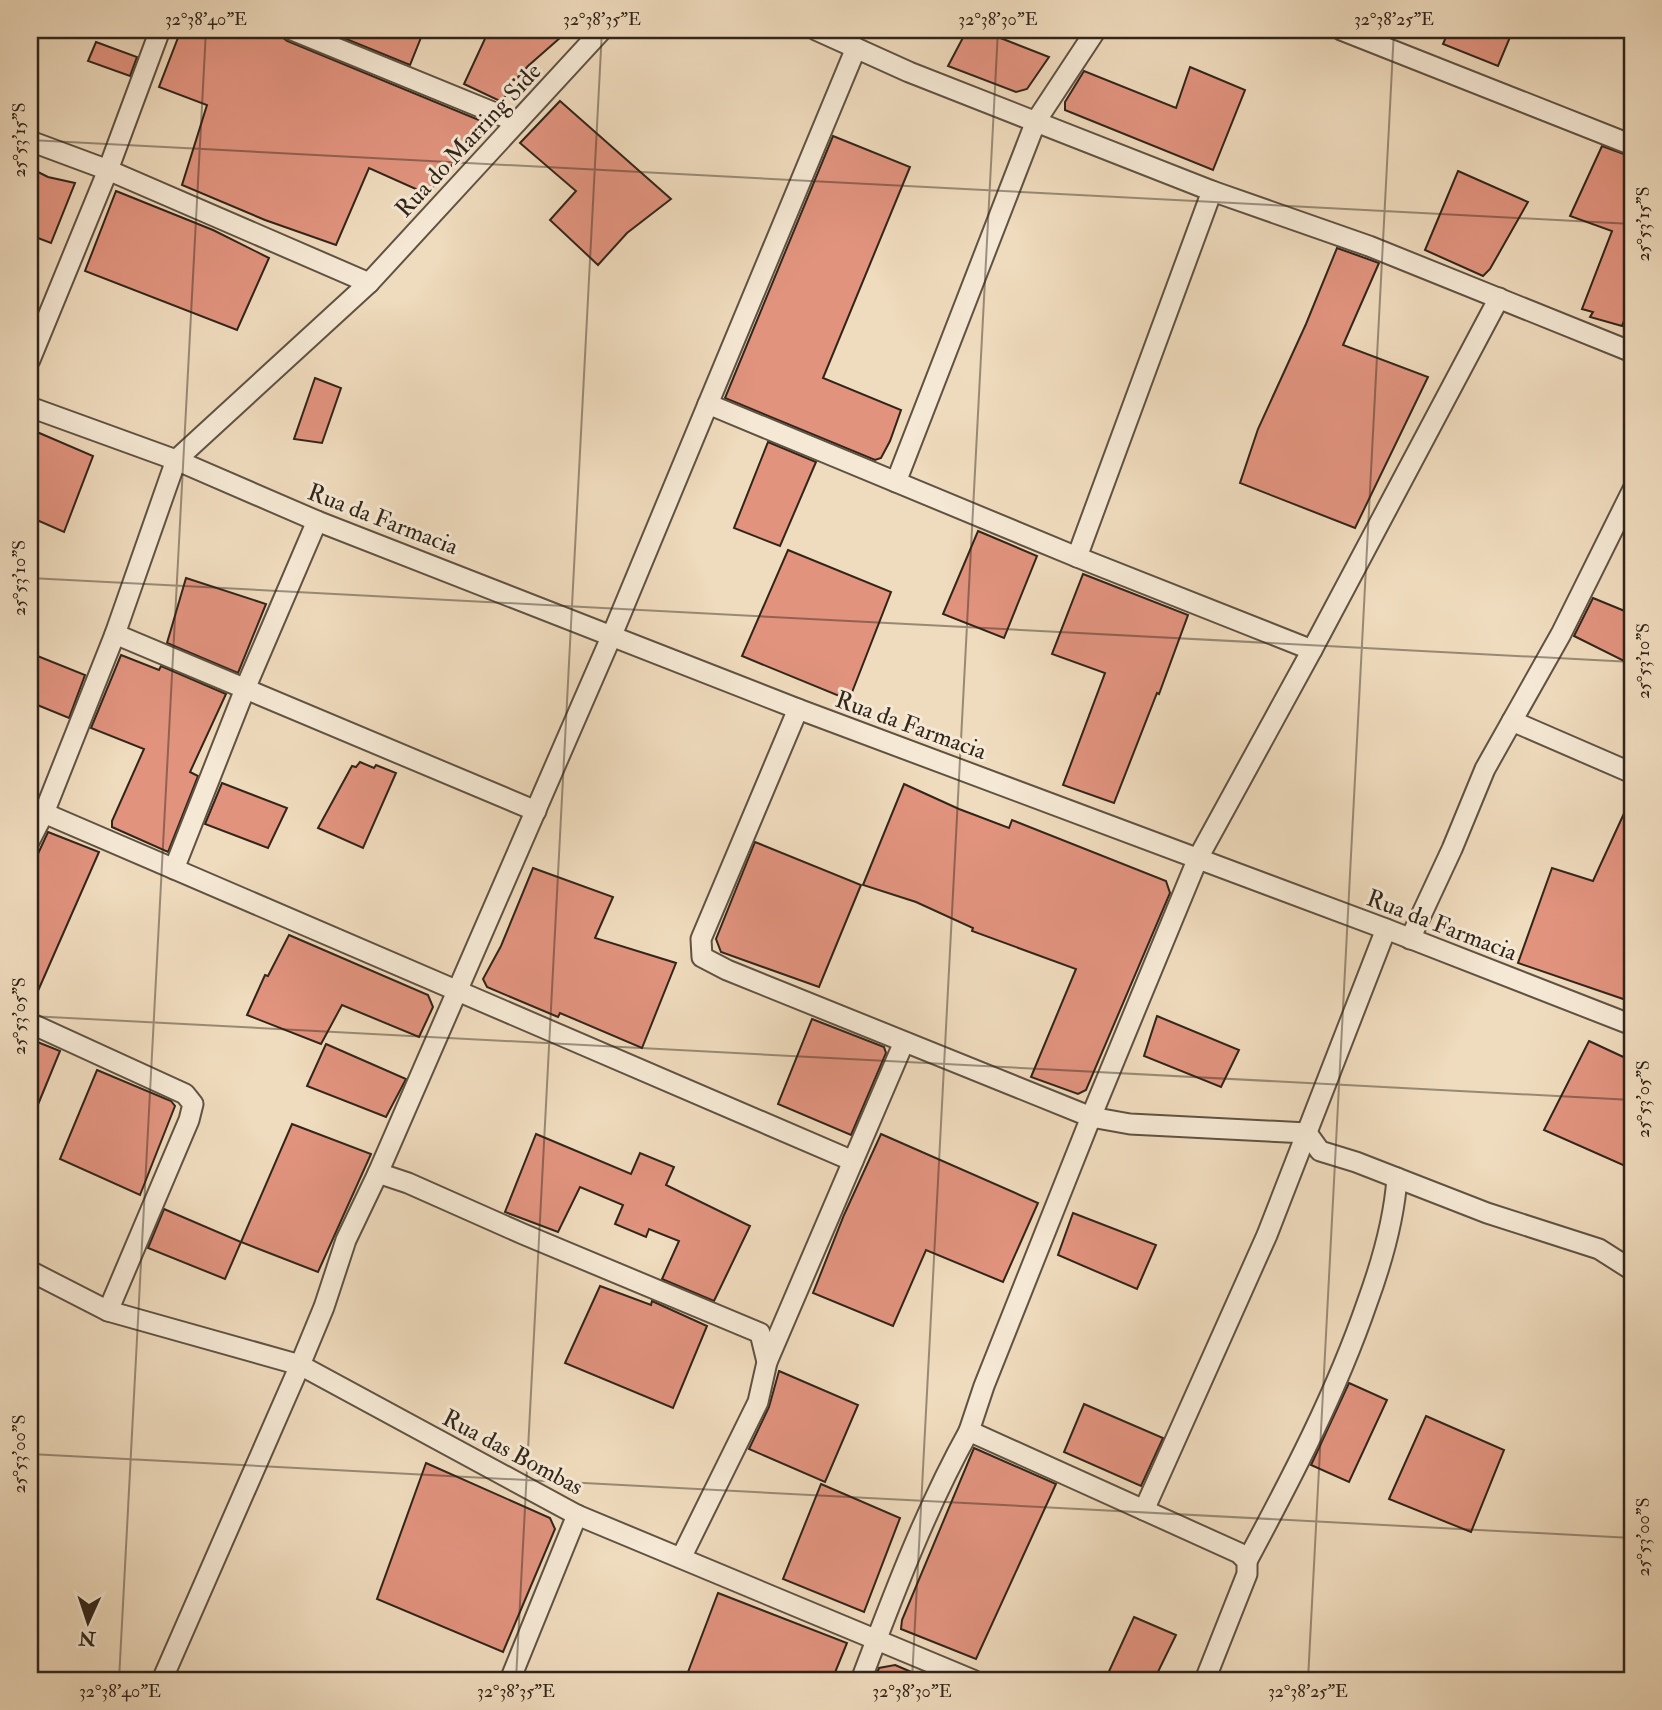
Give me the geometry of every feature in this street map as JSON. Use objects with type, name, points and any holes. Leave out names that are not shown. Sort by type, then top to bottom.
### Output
[{"type":"street","points":[[30,360],[108,170],[160,30]]},
{"type":"street","points":[[292,30],[517,122]]},
{"type":"street","name":"Rua do Marring Side","points":[[176,460],[369,283],[602,30]]},
{"type":"street","points":[[816,30],[909,72],[1212,191],[1369,246],[1632,352]]},
{"type":"street","points":[[896,482],[1036,121],[1096,30]]},
{"type":"street","points":[[1341,30],[1632,145]]},
{"type":"street","points":[[162,1680],[300,1365],[324,1307],[346,1240],[378,1173],[612,635],[856,48]]},
{"type":"street","points":[[30,141],[108,170],[369,283]]},
{"type":"street","points":[[1077,557],[1212,191]]},
{"type":"street","points":[[861,1680],[944,1478],[969,1431],[984,1386],[1090,1117],[1198,858],[1499,298]]},
{"type":"street","points":[[708,404],[1077,557],[1312,650]]},
{"type":"street","name":"Rua da Farmacia","points":[[30,407],[176,460],[317,521],[798,709],[1386,929],[1632,1025]]},
{"type":"street","points":[[30,840],[37,810],[114,634],[176,460]]},
{"type":"street","points":[[1410,939],[1485,769],[1561,634],[1632,491]]},
{"type":"street","points":[[173,869],[245,689],[317,521]]},
{"type":"street","points":[[114,634],[536,811]]},
{"type":"street","points":[[798,709],[701,939],[702,957],[727,970],[1090,1117],[1130,1124],[1307,1133]]},
{"type":"street","points":[[1512,721],[1632,773]]},
{"type":"street","points":[[37,810],[853,1161]]},
{"type":"street","points":[[1144,1510],[1251,1271],[1386,929]]},
{"type":"street","points":[[30,1023],[185,1094],[193,1104],[189,1120],[108,1311]]},
{"type":"street","points":[[681,1558],[758,1402],[767,1362],[904,1042]]},
{"type":"street","points":[[1307,1133],[1320,1151],[1487,1213],[1599,1249],[1632,1269]]},
{"type":"street","points":[[378,1173],[408,1183],[760,1334],[767,1362]]},
{"type":"street","points":[[1205,1680],[1247,1574],[1247,1561],[1310,1442],[1349,1356],[1380,1268],[1395,1208],[1397,1178]]},
{"type":"street","name":"Rua das Bombas","points":[[30,1272],[108,1311],[300,1365],[577,1515],[973,1680]]},
{"type":"street","points":[[969,1431],[1239,1553],[1247,1561]]},
{"type":"street","points":[[510,1680],[577,1515]]},
{"type":"building","points":[[181,30],[280,30],[287,41],[479,120],[483,129],[427,194],[369,168],[336,245],[265,220],[182,185],[207,105],[159,87]]},
{"type":"building","points":[[324,30],[424,30],[410,65]]},
{"type":"building","points":[[489,30],[569,30],[528,66],[511,85],[502,102],[464,84]]},
{"type":"building","points":[[967,30],[980,30],[1049,57],[1027,89],[1016,92],[948,66]]},
{"type":"building","points":[[1449,30],[1513,30],[1498,66],[1443,44]]},
{"type":"building","points":[[96,42],[137,57],[130,76],[88,61]]},
{"type":"building","points":[[1190,67],[1245,90],[1213,170],[1065,110],[1065,102],[1084,71],[1176,108]]},
{"type":"building","points":[[560,101],[671,199],[627,233],[598,265],[550,220],[576,191],[520,143]]},
{"type":"building","points":[[833,136],[910,167],[823,378],[901,410],[890,441],[881,458],[875,460],[725,398]]},
{"type":"building","points":[[1602,146],[1632,157],[1632,300],[1622,326],[1590,317],[1593,312],[1582,309],[1612,231],[1570,216]]},
{"type":"building","points":[[30,168],[48,177],[75,183],[51,243],[30,235]]},
{"type":"building","points":[[1458,171],[1528,202],[1490,269],[1483,276],[1425,250]]},
{"type":"building","points":[[116,191],[213,230],[269,258],[237,330],[85,271]]},
{"type":"building","points":[[1337,248],[1379,263],[1343,345],[1428,377],[1355,528],[1240,483],[1258,429]]},
{"type":"building","points":[[315,378],[341,388],[322,443],[294,439]]},
{"type":"building","points":[[30,429],[93,456],[64,532],[30,517]]},
{"type":"building","points":[[768,442],[816,462],[780,546],[734,528]]},
{"type":"building","points":[[978,531],[1037,556],[1004,638],[943,614]]},
{"type":"building","points":[[788,550],[891,592],[849,700],[742,656]]},
{"type":"building","points":[[1083,574],[1188,615],[1114,803],[1063,785],[1105,673],[1052,654]]},
{"type":"building","points":[[186,578],[266,604],[238,673],[167,643]]},
{"type":"building","points":[[1593,598],[1632,614],[1632,665],[1574,636]]},
{"type":"building","points":[[30,653],[85,675],[69,718],[30,702]]},
{"type":"building","points":[[121,655],[159,670],[161,666],[226,694],[190,772],[198,776],[168,852],[112,827],[112,821],[144,749],[91,728]]},
{"type":"building","points":[[360,762],[396,773],[363,848],[318,828],[352,766],[356,767]]},
{"type":"building","points":[[222,783],[287,808],[268,848],[205,824]]},
{"type":"building","points":[[904,784],[1009,828],[1012,820],[1166,881],[1170,893],[1086,1090],[1078,1094],[1031,1077],[1076,969],[972,931],[973,928],[916,902],[863,885]]},
{"type":"building","points":[[1632,796],[1632,1002],[1518,963],[1552,868],[1593,881]]},
{"type":"building","points":[[48,832],[99,852],[30,1009],[30,871]]},
{"type":"building","points":[[755,842],[861,885],[819,987],[721,952],[716,939]]},
{"type":"building","points":[[533,868],[613,897],[595,938],[676,963],[642,1048],[560,1013],[558,1017],[487,987],[483,979],[501,946]]},
{"type":"building","points":[[289,935],[428,995],[433,1007],[419,1037],[342,1005],[321,1044],[247,1015],[265,975],[268,976]]},
{"type":"building","points":[[1157,1016],[1239,1050],[1221,1087],[1144,1056]]},
{"type":"building","points":[[812,1019],[884,1047],[886,1053],[851,1135],[778,1104]]},
{"type":"building","points":[[30,1039],[60,1051],[30,1124]]},
{"type":"building","points":[[1589,1041],[1632,1061],[1632,1169],[1544,1130]]},
{"type":"building","points":[[326,1044],[406,1079],[386,1117],[307,1086]]},
{"type":"building","points":[[97,1070],[171,1101],[175,1106],[140,1195],[60,1159]]},
{"type":"building","points":[[292,1124],[371,1154],[318,1272],[241,1242]]},
{"type":"building","points":[[536,1134],[631,1174],[640,1153],[674,1167],[666,1185],[750,1226],[714,1301],[662,1279],[679,1241],[649,1229],[646,1237],[615,1224],[623,1205],[580,1187],[558,1232],[505,1212]]},
{"type":"building","points":[[881,1134],[1038,1203],[1003,1282],[926,1250],[893,1326],[813,1293],[844,1215]]},
{"type":"building","points":[[164,1209],[241,1242],[225,1279],[148,1248]]},
{"type":"building","points":[[1073,1213],[1156,1245],[1137,1289],[1058,1255]]},
{"type":"building","points":[[600,1286],[651,1305],[652,1301],[707,1326],[673,1408],[565,1363]]},
{"type":"building","points":[[779,1371],[858,1405],[825,1482],[749,1449],[769,1407]]},
{"type":"building","points":[[1349,1383],[1387,1400],[1349,1482],[1311,1465]]},
{"type":"building","points":[[1084,1404],[1163,1438],[1141,1486],[1064,1452]]},
{"type":"building","points":[[1426,1416],[1504,1450],[1471,1532],[1389,1499]]},
{"type":"building","points":[[974,1448],[1056,1484],[976,1659],[901,1629],[902,1620]]},
{"type":"building","points":[[426,1463],[550,1518],[555,1529],[503,1652],[377,1599]]},
{"type":"building","points":[[821,1484],[900,1518],[864,1612],[783,1579]]},
{"type":"building","points":[[718,1593],[847,1643],[832,1680],[685,1680]]},
{"type":"building","points":[[1134,1617],[1176,1635],[1154,1680],[1105,1680]]},
{"type":"building","points":[[895,1665],[930,1680],[874,1680],[879,1668]]}]
